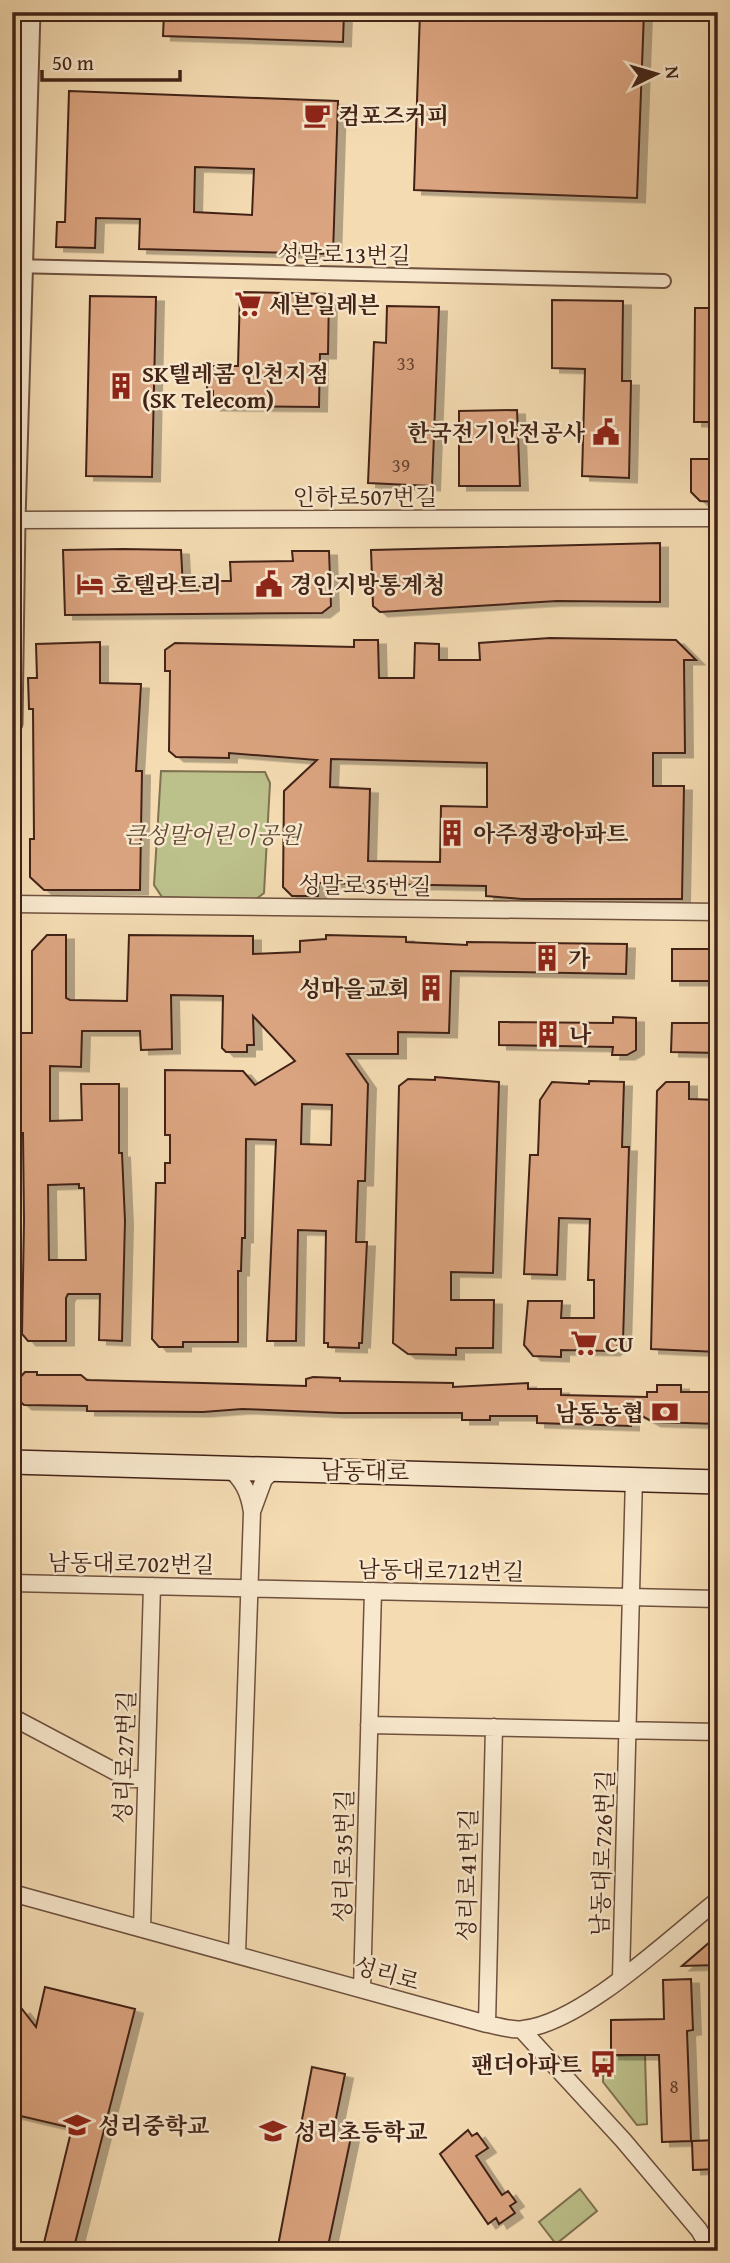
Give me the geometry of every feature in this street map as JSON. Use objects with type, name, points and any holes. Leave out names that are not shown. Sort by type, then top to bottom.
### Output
[{"type":"main road","name":"남동대로","points":[[12,1462],[634,1477],[718,1482]]},
{"type":"street","points":[[12,723],[18,266],[30,12]]},
{"type":"street","name":"성말로13번길","points":[[18,266],[664,281]]},
{"type":"street","name":"인하로507번길","points":[[13,520],[718,518]]},
{"type":"street","name":"성말로35번길","points":[[12,904],[718,912]]},
{"type":"street","points":[[228,1467],[240,1478],[249,1494],[252,1512],[237,1954]]},
{"type":"street","points":[[252,1512],[264,1479],[276,1468]]},
{"type":"street","name":"남동대로726번길","points":[[621,1978],[634,1477]]},
{"type":"street","name":"남동대로702번길","points":[[12,1583],[250,1589]]},
{"type":"street","name":"성리로27번길","points":[[142,1928],[152,1586]]},
{"type":"street","name":"남동대로712번길","points":[[250,1589],[631,1597]]},
{"type":"street","name":"성리로35번길","points":[[362,1989],[373,1591]]},
{"type":"street","points":[[631,1597],[718,1599]]},
{"type":"street","points":[[12,1717],[129,1779],[146,1779]]},
{"type":"street","points":[[369,1725],[718,1732]]},
{"type":"street","name":"성리로41번길","points":[[486,2024],[494,1727]]},
{"type":"street","name":"성리로","points":[[12,1893],[486,2024],[522,2030],[560,2018],[621,1978],[718,1900]]},
{"type":"street","points":[[522,2030],[699,2230],[712,2251]]},
{"type":"street","points":[[699,2230],[718,2230]]},
{"type":"green space","name":"큰성말어린이공원","points":[[161,771],[265,772],[270,783],[264,893],[255,900],[162,897],[154,885]]},
{"type":"green space","points":[[645,2055],[647,2124],[637,2125],[603,2082],[604,2056]]},
{"type":"green space","points":[[580,2189],[597,2211],[556,2244],[539,2222]]},
{"type":"building","points":[[164,12],[344,12],[343,42],[163,36]]},
{"type":"building","points":[[420,12],[644,12],[637,198],[414,190]]},
{"type":"building","points":[[69,91],[338,101],[333,254],[139,249],[140,219],[96,218],[95,248],[56,247],[57,222],[65,222]],"holes":[[[195,167],[254,169],[252,215],[194,212]]]},
{"type":"building","points":[[240,292],[329,294],[328,354],[320,354],[319,407],[213,406],[213,391],[207,391],[208,366],[238,366]]},
{"type":"building","name":"SK텔레콤 인천지점 (SK Telecom)","points":[[90,296],[156,297],[152,477],[86,476]]},
{"type":"building","points":[[552,300],[623,301],[622,381],[631,381],[629,478],[582,476],[585,369],[552,368]]},
{"type":"building","points":[[387,306],[439,307],[432,486],[368,483],[374,342],[386,343]]},
{"type":"building","points":[[695,308],[718,308],[718,422],[694,422]]},
{"type":"building","points":[[517,410],[520,486],[459,486],[459,411]]},
{"type":"building","points":[[691,459],[718,459],[718,502],[700,501],[691,492]]},
{"type":"building","points":[[660,543],[660,602],[557,601],[380,612],[373,606],[371,550]]},
{"type":"building","points":[[63,550],[181,550],[183,587],[215,586],[215,581],[231,581],[230,562],[293,561],[292,551],[329,551],[331,606],[322,613],[65,615]]},
{"type":"building","points":[[550,638],[676,640],[696,660],[684,660],[685,753],[653,753],[653,786],[684,786],[682,899],[522,899],[486,896],[486,886],[319,883],[318,896],[292,896],[283,887],[284,791],[317,760],[229,753],[229,758],[176,757],[169,751],[170,671],[165,671],[165,650],[175,643],[354,647],[354,640],[378,640],[379,678],[414,678],[415,643],[439,644],[439,660],[480,660],[479,643]],"holes":[[[331,759],[487,763],[487,807],[441,806],[440,862],[368,861],[370,789],[330,787]]]},
{"type":"building","points":[[100,642],[100,683],[141,684],[136,771],[142,771],[140,890],[44,890],[30,877],[30,839],[34,839],[33,709],[29,709],[28,678],[37,678],[36,644]]},
{"type":"building","points":[[47,935],[66,935],[66,998],[127,1001],[129,935],[253,936],[253,954],[300,952],[300,941],[326,939],[326,935],[406,937],[406,942],[467,945],[467,942],[627,944],[626,974],[451,971],[449,1033],[398,1032],[398,1054],[347,1054],[368,1084],[365,1181],[358,1181],[356,1242],[367,1242],[362,1343],[359,1343],[359,1348],[328,1347],[328,1343],[324,1343],[326,1231],[298,1230],[296,1341],[267,1341],[276,1140],[246,1139],[245,1238],[242,1238],[241,1271],[238,1271],[238,1342],[183,1342],[183,1347],[159,1347],[152,1339],[156,1183],[165,1183],[165,1163],[170,1163],[170,1135],[165,1135],[165,1070],[243,1071],[255,1085],[295,1061],[253,1016],[254,1045],[247,1045],[247,1052],[226,1052],[222,1048],[223,996],[171,995],[172,1049],[141,1050],[140,1031],[82,1031],[81,1067],[50,1066],[50,1121],[82,1120],[81,1084],[119,1084],[119,1153],[122,1153],[125,1221],[122,1341],[99,1340],[100,1294],[68,1294],[66,1341],[28,1341],[22,1334],[24,1221],[23,1133],[20,1133],[21,1033],[32,1033],[32,951]],"holes":[[[302,1104],[332,1105],[331,1145],[301,1144]],[[79,1184],[79,1188],[84,1188],[86,1260],[49,1260],[48,1185]]]},
{"type":"building","points":[[672,949],[718,949],[718,981],[672,981]]},
{"type":"building","name":"나","points":[[613,1017],[636,1018],[636,1050],[627,1055],[612,1055],[613,1047],[499,1045],[499,1022],[613,1023]]},
{"type":"building","points":[[672,1023],[718,1023],[718,1053],[671,1052]]},
{"type":"building","points":[[435,1077],[499,1082],[493,1273],[451,1272],[451,1300],[494,1300],[493,1348],[456,1348],[456,1355],[408,1354],[393,1343],[399,1086],[408,1079],[435,1080]]},
{"type":"building","points":[[589,1081],[624,1082],[622,1147],[629,1147],[623,1341],[612,1351],[561,1350],[561,1357],[533,1356],[524,1345],[528,1301],[562,1301],[561,1318],[594,1318],[594,1280],[588,1280],[590,1219],[559,1218],[557,1275],[524,1274],[530,1155],[538,1155],[540,1100],[552,1082],[589,1084]]},
{"type":"building","points":[[666,1082],[689,1082],[689,1099],[718,1100],[718,1352],[651,1349],[657,1091]]},
{"type":"building","points":[[25,1372],[37,1372],[37,1375],[81,1375],[87,1380],[306,1386],[306,1379],[313,1377],[340,1378],[340,1381],[453,1383],[453,1387],[528,1383],[528,1389],[561,1389],[561,1395],[647,1397],[647,1392],[657,1392],[657,1385],[681,1385],[681,1392],[718,1392],[718,1424],[653,1422],[631,1410],[631,1426],[537,1423],[537,1416],[490,1416],[490,1420],[462,1420],[462,1413],[339,1413],[242,1409],[203,1412],[87,1411],[87,1406],[24,1405],[15,1397],[16,1382]]},
{"type":"building","points":[[718,1935],[718,1965],[682,1966]]},
{"type":"building","points":[[691,1979],[693,2030],[687,2031],[691,2141],[662,2142],[659,2055],[611,2055],[611,2020],[664,2019],[663,1980]]},
{"type":"building","points":[[45,1987],[135,2009],[73,2251],[42,2251],[72,2128],[12,2114],[12,2015],[22,2009],[36,2027]]},
{"type":"building","points":[[312,2067],[345,2074],[333,2133],[351,2137],[327,2251],[277,2251]]},
{"type":"building","points":[[468,2130],[472,2136],[477,2133],[488,2148],[476,2156],[502,2195],[508,2191],[516,2202],[510,2206],[515,2213],[499,2224],[496,2218],[488,2224],[440,2154]]},
{"type":"building","points":[[718,2140],[718,2169],[693,2170],[692,2141]]},
{"type":"place","name":"컴포즈커피","points":[[317,115]]},
{"type":"place","name":"세븐일레븐","points":[[248,304]]},
{"type":"place","name":"SK텔레콤 인천지점 (SK Telecom)","points":[[121,386]]},
{"type":"place","name":"한국전기안전공사","points":[[606,432]]},
{"type":"place","name":"호텔라트리","points":[[90,584]]},
{"type":"place","name":"경인지방통계청","points":[[269,584]]},
{"type":"place","name":"아주정광아파트","points":[[452,833]]},
{"type":"place","name":"가","points":[[547,958]]},
{"type":"place","name":"성마을교회","points":[[431,988]]},
{"type":"place","name":"나","points":[[548,1034]]},
{"type":"place","name":"CU","points":[[584,1343]]},
{"type":"place","name":"남동농협","points":[[665,1412]]},
{"type":"place","name":"팬더아파트","points":[[603,2064]]},
{"type":"place","name":"성리중학교","points":[[77,2125]]},
{"type":"place","name":"성리초등학교","points":[[273,2131]]}]
